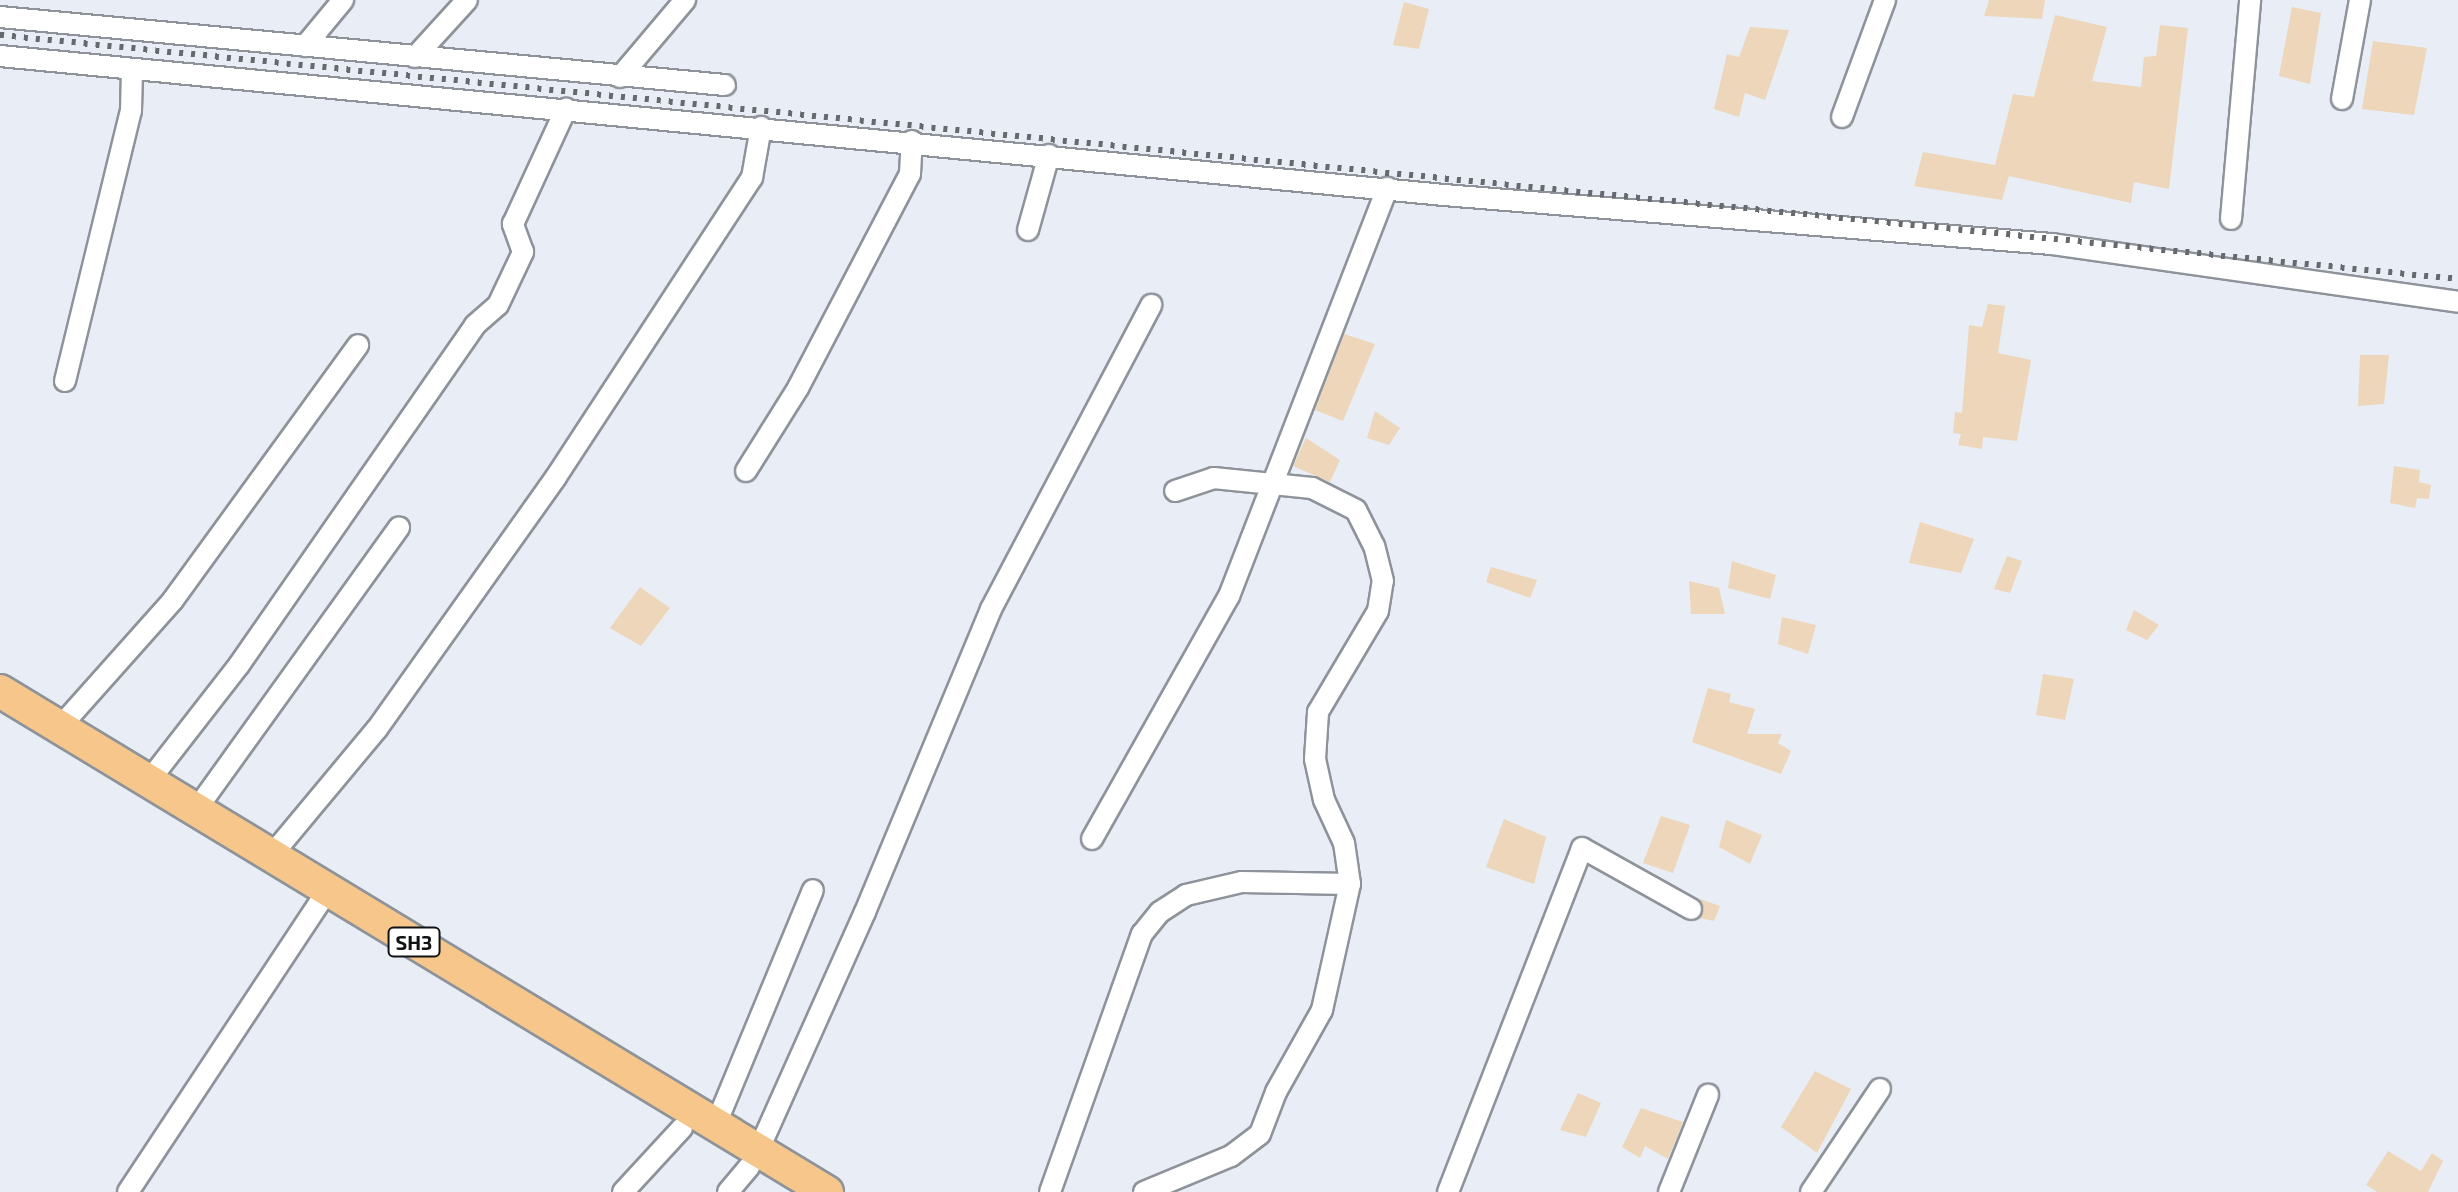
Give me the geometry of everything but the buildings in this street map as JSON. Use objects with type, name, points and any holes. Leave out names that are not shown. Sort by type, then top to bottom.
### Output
[{"type":"main road","name":"SH3","points":[[0,691],[271,856],[324,898],[682,1128],[827,1192]]},
{"type":"main road","name":"SH3","points":[[0,716],[716,1124],[788,1192]]},
{"type":"street","points":[[6,0],[0,19],[725,85]]},
{"type":"street","points":[[305,46],[343,0]]},
{"type":"street","points":[[415,57],[467,0]]},
{"type":"street","points":[[620,77],[685,0]]},
{"type":"street","points":[[1842,117],[1885,0]]},
{"type":"street","points":[[2231,219],[2250,0]]},
{"type":"street","points":[[2342,99],[2360,0]]},
{"type":"street","points":[[0,56],[1387,188],[2052,244],[2458,302]]},
{"type":"street","points":[[65,381],[131,111],[132,69]]},
{"type":"street","points":[[148,782],[239,665],[475,325],[498,305],[523,252],[513,224],[566,109]]},
{"type":"street","points":[[271,856],[377,729],[556,477],[752,178],[761,127]]},
{"type":"street","points":[[746,471],[798,388],[910,174],[912,141]]},
{"type":"street","points":[[1028,230],[1049,155]]},
{"type":"street","points":[[1092,839],[1229,596],[1387,188]]},
{"type":"street","points":[[728,1192],[754,1158],[865,912],[991,609],[1151,305]]},
{"type":"street","points":[[60,727],[173,600],[358,345]]},
{"type":"street","points":[[1144,1192],[1231,1156],[1260,1134],[1276,1092],[1322,1010],[1350,884],[1344,843],[1324,800],[1315,759],[1318,712],[1378,611],[1383,581],[1374,546],[1356,510],[1312,488],[1214,478],[1175,491]]},
{"type":"street","points":[[196,810],[399,527]]},
{"type":"street","points":[[1448,1192],[1582,848],[1691,909]]},
{"type":"street","points":[[1050,1192],[1142,934],[1160,912],[1186,895],[1242,882],[1350,884]]},
{"type":"street","points":[[716,1124],[813,890]]},
{"type":"street","points":[[128,1192],[324,898]]},
{"type":"street","points":[[1811,1192],[1880,1089]]},
{"type":"street","points":[[1669,1192],[1708,1095]]},
{"type":"street","points":[[623,1192],[682,1128]]},
{"type":"railway","points":[[0,35],[2458,279]]}]
